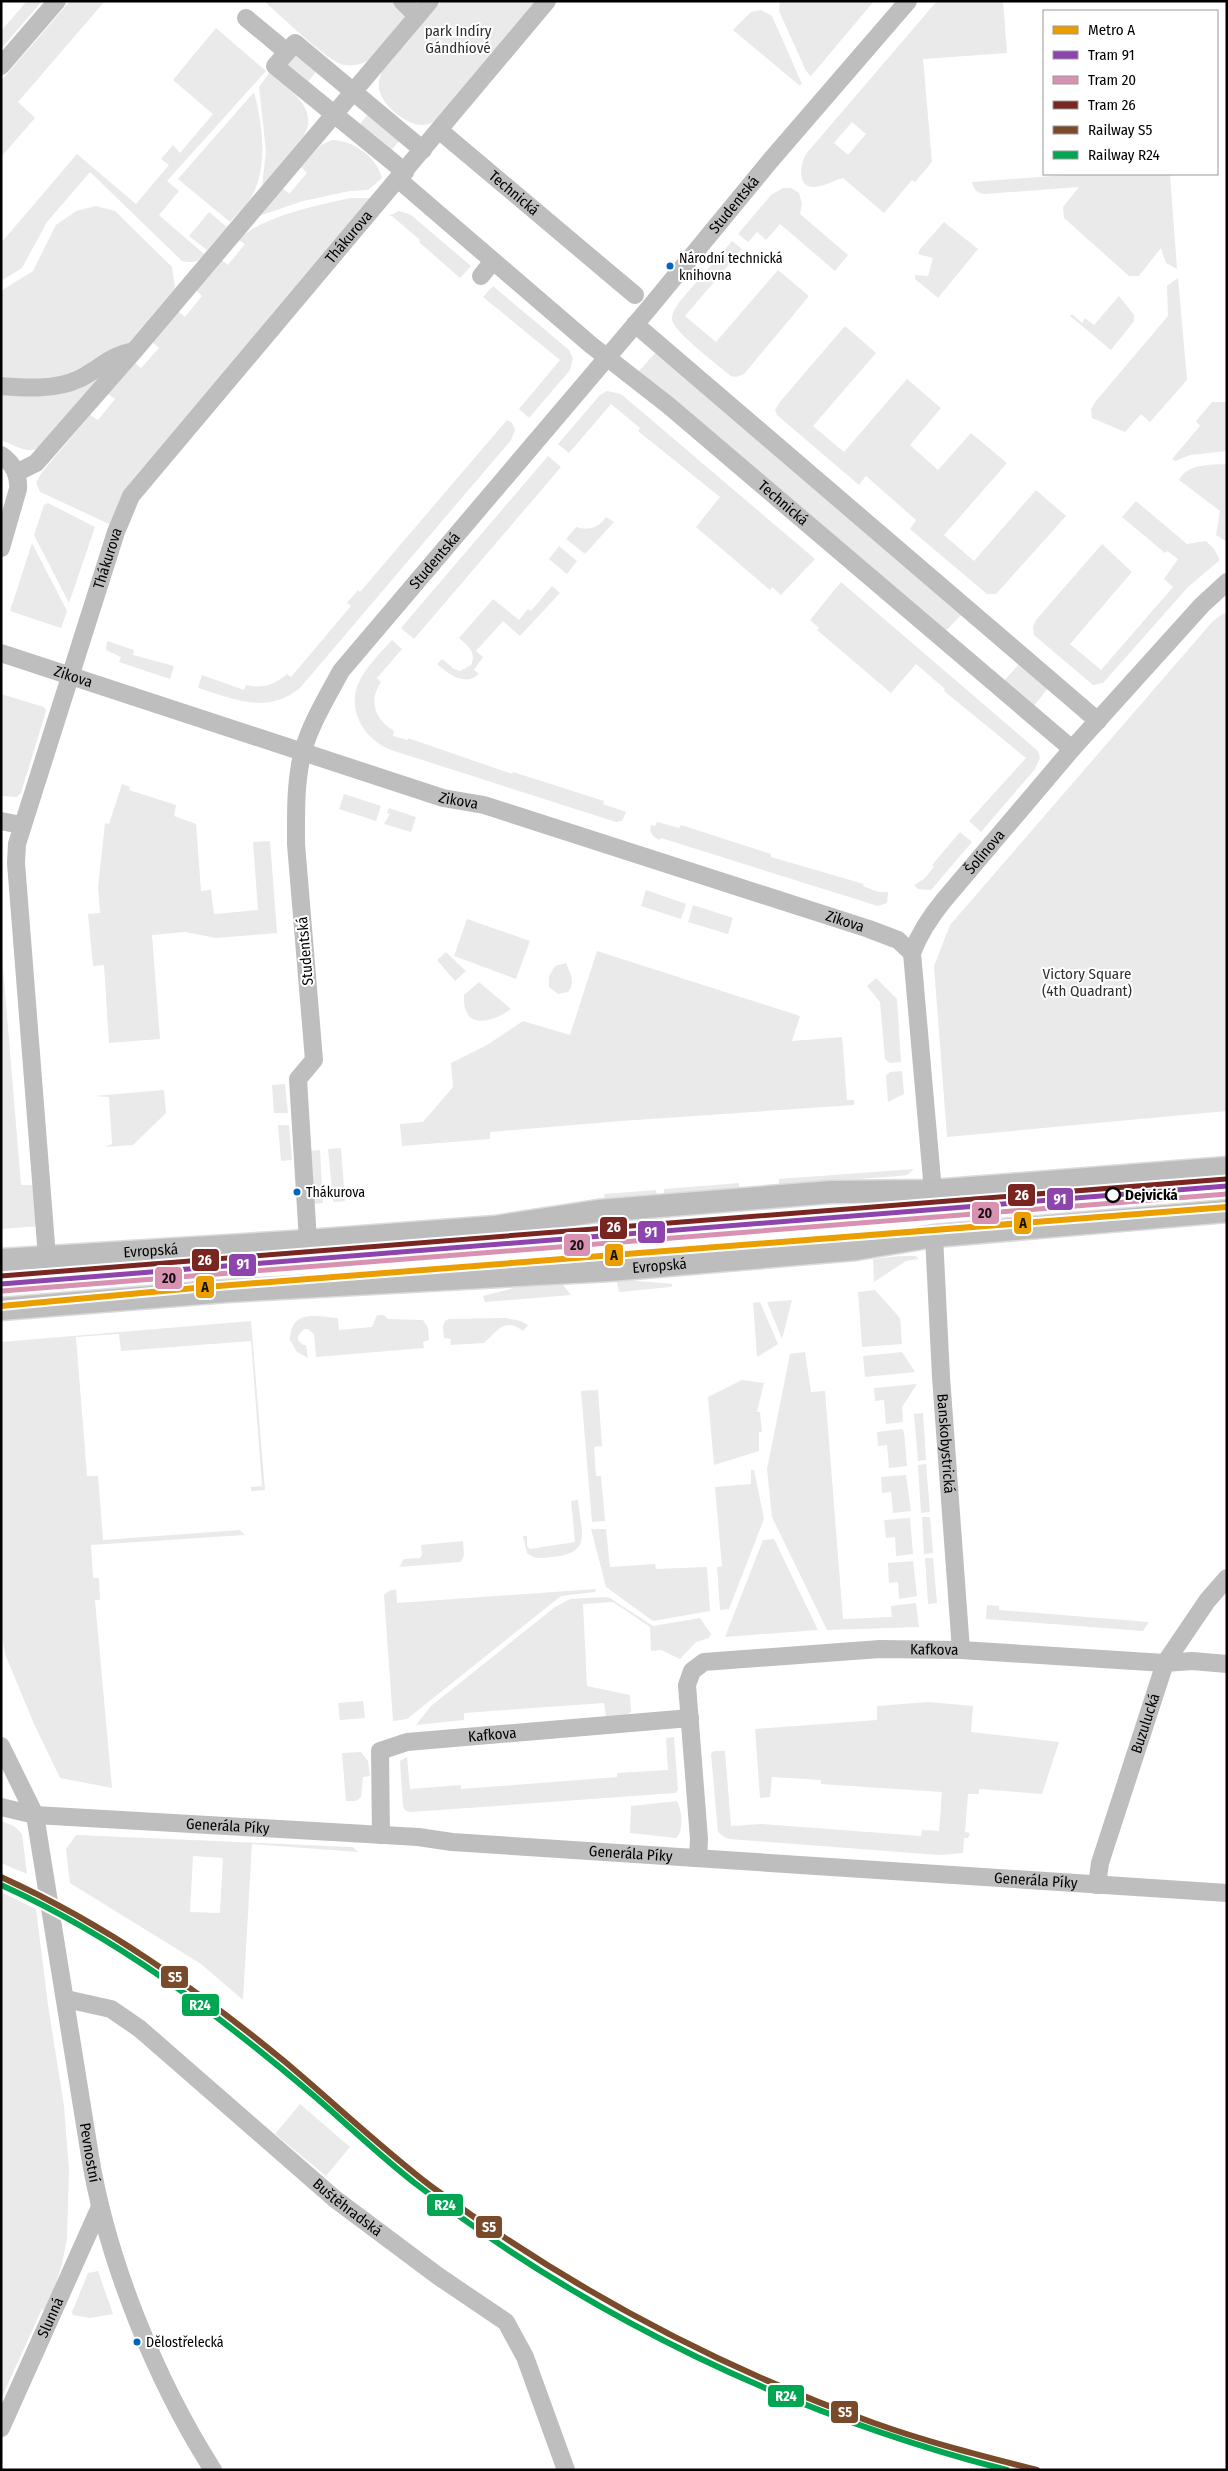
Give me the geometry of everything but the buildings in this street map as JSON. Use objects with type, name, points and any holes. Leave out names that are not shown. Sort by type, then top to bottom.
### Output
[{"type":"main road","name":"Evropská","points":[[1,1260],[308,1241],[495,1227],[613,1210],[831,1192],[933,1191],[1227,1168]]},
{"type":"main road","name":"Evropská","points":[[1,1309],[227,1291],[620,1269],[856,1249],[934,1236],[1227,1212]]},
{"type":"street","points":[[1,66],[57,1]]},
{"type":"street","points":[[402,1],[417,16]]},
{"type":"street","points":[[16,473],[36,463],[134,351],[430,1]]},
{"type":"street","name":"Thákurova","points":[[47,1257],[16,863],[17,844],[21,825],[116,532],[131,496],[402,176],[547,1]]},
{"type":"street","name":"Studentská","points":[[308,1241],[298,1079],[314,1060],[296,844],[298,788],[303,752],[317,714],[341,671],[635,324],[770,161],[908,1]]},
{"type":"street","points":[[246,18],[287,52],[295,43],[423,150]]},
{"type":"street","name":"Technická","points":[[287,52],[275,66],[402,176],[494,261],[591,345],[608,356],[1072,749]]},
{"type":"street","name":"Technická","points":[[439,130],[634,295]]},
{"type":"street","points":[[481,276],[494,261]]},
{"type":"street","points":[[635,324],[1098,721]]},
{"type":"street","points":[[1,386],[42,387],[70,382],[113,357],[134,351]]},
{"type":"street","points":[[1,455],[9,460],[19,481],[1,548]]},
{"type":"street","name":"Šolínova","points":[[933,1191],[912,953],[925,924],[1072,749],[1202,605],[1227,582]]},
{"type":"street","name":"Zikova","points":[[1,653],[443,798],[484,805],[869,929],[898,940],[912,953]]},
{"type":"street","points":[[1,820],[21,825]]},
{"type":"street","name":"Banskobystrická","points":[[934,1236],[941,1367],[961,1650]]},
{"type":"street","name":"Buzulucká","points":[[1097,1885],[1100,1863],[1164,1663],[1207,1601],[1227,1578]]},
{"type":"street","name":"Kafkova","points":[[698,1858],[699,1839],[687,1685],[690,1674],[698,1665],[712,1660],[880,1649],[961,1650],[1164,1663],[1192,1661],[1227,1664]]},
{"type":"street","name":"Kafkova","points":[[381,1835],[380,1750],[408,1742],[690,1718]]},
{"type":"street","name":"Pevnostní","points":[[1,1746],[35,1814],[90,2156],[100,2207],[117,2263],[151,2351],[175,2401],[213,2470]]},
{"type":"street","name":"Generála Píky","points":[[1,1807],[35,1814],[381,1835],[462,1843],[1227,1893]]},
{"type":"street","name":"Buštěhradská","points":[[66,1999],[111,2008],[140,2029],[335,2199],[438,2276],[506,2322],[525,2357],[566,2470]]},
{"type":"street","name":"Slunná","points":[[1,2428],[100,2207]]},
{"type":"green space","points":[[27,1],[42,1],[1,49],[1,31]]},
{"type":"green space","points":[[70,1],[105,1],[18,102],[35,118],[1,157],[1,81]]},
{"type":"green space","points":[[264,1],[418,1],[368,61],[345,65],[324,54]]},
{"type":"green space","name":"park Indíry Gándhíové","points":[[442,1],[540,1],[438,120],[423,125],[417,124],[403,118],[390,108],[381,95],[379,79],[383,70]]},
{"type":"green space","points":[[780,1],[874,1],[811,76],[806,71],[779,11]]},
{"type":"green space","points":[[937,1],[1003,1],[1007,53],[923,59],[932,162],[915,182],[912,180],[884,213],[843,178],[819,186],[812,187],[807,185],[801,173],[806,154]],"holes":[[[852,122],[866,134],[848,155],[834,143]]]},
{"type":"green space","points":[[761,10],[772,16],[802,84],[799,85],[733,30],[751,12]]},
{"type":"green space","points":[[216,28],[266,71],[167,181],[179,191],[159,215],[204,254],[202,257],[194,262],[182,261],[90,172],[47,222],[22,268],[1,281],[1,243],[77,154],[136,204],[169,165],[161,159],[173,145],[180,153],[213,114],[173,80]]},
{"type":"green space","points":[[297,52],[318,69],[308,82],[287,65]]},
{"type":"green space","points":[[269,73],[300,100],[308,117],[308,127],[303,137],[262,186],[266,151],[259,87]]},
{"type":"green space","points":[[254,92],[261,129],[261,168],[252,196],[230,222],[178,179]]},
{"type":"green space","points":[[369,113],[400,140],[390,152],[359,125]]},
{"type":"green space","points":[[332,140],[348,143],[363,151],[375,163],[382,178],[368,190],[350,191],[303,201],[259,216],[283,188],[289,194],[307,173],[301,167],[321,145]]},
{"type":"green space","points":[[1066,175],[1170,175],[1177,269],[1166,263],[1161,248],[1139,276],[1129,276],[1064,218],[1063,207],[1079,187],[985,194],[976,191],[972,182]]},
{"type":"green space","points":[[783,188],[791,188],[799,193],[802,204],[800,214],[848,255],[835,271],[780,224],[766,240],[757,232],[748,242],[738,234],[771,195]]},
{"type":"green space","points":[[352,198],[375,198],[113,524],[109,524],[40,492],[36,482],[43,471],[90,415],[98,420],[115,399],[108,394],[135,363],[141,368],[159,348],[152,342],[178,311],[185,317],[202,296],[196,290],[222,260],[228,265],[245,244],[239,240],[248,232],[275,218]]},
{"type":"green space","points":[[96,206],[115,211],[172,267],[175,288],[126,346],[77,375],[32,383],[1,376],[1,291],[33,271],[56,225],[76,211]]},
{"type":"green space","points":[[399,211],[411,215],[471,266],[460,278],[419,242],[420,240],[392,216],[389,216]]},
{"type":"green space","points":[[209,212],[227,227],[207,250],[189,236]]},
{"type":"green space","points":[[944,222],[978,249],[938,298],[915,279],[915,275],[928,276],[933,258],[918,254],[920,249]]},
{"type":"green space","points":[[732,241],[742,249],[685,316],[716,342],[778,270],[809,296],[744,374],[736,377],[731,376],[688,340],[674,325],[672,319],[680,301]]},
{"type":"green space","points":[[1178,278],[1187,380],[1150,422],[1141,414],[1125,432],[1092,418],[1091,409],[1096,401],[1168,316],[1167,286]]},
{"type":"green space","points":[[493,286],[569,350],[573,358],[570,370],[529,418],[519,409],[560,360],[483,297]]},
{"type":"green space","points":[[1119,296],[1134,315],[1134,321],[1111,350],[1070,316],[1072,314],[1082,323],[1085,318],[1094,325]]},
{"type":"green space","points":[[845,326],[876,353],[813,426],[844,452],[907,379],[941,408],[910,445],[938,470],[971,433],[1007,463],[944,535],[974,561],[1036,490],[1066,516],[996,594],[987,594],[910,529],[916,520],[866,476],[859,485],[777,415],[775,410],[779,403]]},
{"type":"green space","points":[[657,351],[963,613],[944,633],[639,371]]},
{"type":"green space","points":[[109,366],[37,449],[23,449],[1,440],[1,390]]},
{"type":"green space","points":[[607,391],[621,394],[815,559],[781,595],[772,587],[770,590],[696,527],[720,497],[638,431],[640,428],[611,404],[569,453],[558,444],[600,395]]},
{"type":"green space","points":[[1212,402],[1227,402],[1227,451],[1190,455],[1175,461],[1172,459],[1200,426],[1196,421]]},
{"type":"green space","points":[[507,420],[512,423],[515,430],[511,440],[300,688],[288,696],[263,703],[237,700],[198,688],[202,675],[244,690],[246,685],[263,686],[277,681],[287,674],[291,677],[351,606],[347,603],[358,590],[360,592]]},
{"type":"green space","points":[[548,456],[561,467],[414,639],[401,628]]},
{"type":"green space","points":[[1227,464],[1227,542],[1216,535],[1220,511],[1179,480],[1188,470],[1200,466]]},
{"type":"green space","points":[[1136,501],[1187,544],[1206,541],[1214,549],[1220,560],[1188,587],[1103,683],[1093,685],[1034,635],[1033,627],[1036,620],[1102,544],[1132,572],[1070,644],[1101,670],[1173,587],[1164,579],[1178,559],[1167,551],[1165,553],[1122,517]]},
{"type":"green space","points":[[48,503],[95,527],[69,603],[34,535],[44,505]]},
{"type":"green space","points":[[606,517],[614,522],[585,554],[566,539],[576,527],[593,528]]},
{"type":"green space","points":[[32,543],[67,611],[61,628],[10,611]]},
{"type":"green space","points":[[559,546],[577,561],[567,574],[549,559]]},
{"type":"green space","points":[[841,582],[1038,751],[1040,758],[1035,769],[981,832],[969,821],[1026,758],[944,691],[945,689],[916,664],[891,693],[817,630],[819,628],[810,620]]},
{"type":"green space","points":[[552,586],[560,593],[520,636],[503,621],[476,651],[483,657],[474,670],[479,674],[468,679],[457,678],[437,664],[442,659],[454,669],[460,671],[471,665],[473,660],[472,653],[459,638],[493,599],[519,620],[528,609],[531,611]]},
{"type":"green space","name":"Victory Square (4th Quadrant)","points":[[1224,613],[1227,616],[1227,1111],[947,1137],[934,966],[950,925],[1213,621]]},
{"type":"green space","points":[[392,640],[402,649],[377,678],[381,682],[377,689],[374,703],[378,716],[387,727],[394,731],[393,736],[408,740],[408,738],[512,774],[513,772],[604,801],[603,804],[626,812],[622,821],[616,822],[391,750],[373,739],[365,731],[356,712],[356,691],[367,669]]},
{"type":"green space","points":[[107,641],[134,650],[133,655],[174,666],[170,679],[119,662],[121,657],[106,650]]},
{"type":"green space","points":[[1021,662],[1050,686],[1033,707],[1003,682]]},
{"type":"green space","points":[[1,694],[44,707],[46,711],[21,793],[17,797],[1,796]]},
{"type":"green space","points":[[122,784],[130,787],[129,790],[176,805],[174,816],[196,824],[201,891],[211,890],[214,914],[258,910],[253,842],[270,841],[277,933],[216,938],[185,932],[152,935],[160,1039],[109,1043],[104,965],[93,966],[88,914],[100,913],[98,887],[105,823],[109,824]]},
{"type":"green space","points":[[344,794],[381,806],[376,821],[339,809]]},
{"type":"green space","points":[[389,808],[416,817],[411,832],[384,824],[390,814],[387,813]]},
{"type":"green space","points":[[657,822],[679,828],[681,825],[771,854],[771,857],[864,884],[863,886],[878,892],[888,892],[887,903],[878,906],[661,838],[660,840],[650,830],[651,825],[655,826]]},
{"type":"green space","points":[[960,832],[972,842],[931,890],[918,889],[914,885],[924,879],[934,867],[932,865]]},
{"type":"green space","points":[[646,890],[686,904],[681,919],[641,906]]},
{"type":"green space","points":[[693,905],[733,918],[728,934],[688,922]]},
{"type":"green space","points":[[467,919],[530,941],[516,979],[454,956]]},
{"type":"green space","points":[[1,943],[21,1185],[37,1185],[41,1226],[1,1229]]},
{"type":"green space","points":[[597,951],[800,1016],[792,1041],[842,1037],[847,1100],[854,1100],[854,1105],[490,1132],[490,1139],[402,1146],[400,1124],[423,1122],[453,1087],[451,1063],[487,1045],[523,1021],[570,1035]]},
{"type":"green space","points":[[446,952],[466,971],[455,981],[437,960]]},
{"type":"green space","points":[[566,963],[572,978],[572,985],[568,992],[558,994],[549,987],[549,976],[555,966]]},
{"type":"green space","points":[[876,978],[897,999],[901,1062],[890,1063],[885,1059],[880,1002],[867,986]]},
{"type":"green space","points":[[479,982],[511,1009],[495,1018],[479,1021],[472,1019],[465,1006],[464,995]]},
{"type":"green space","points":[[902,1071],[904,1094],[888,1102],[886,1076],[890,1072]]},
{"type":"green space","points":[[285,1084],[288,1113],[274,1113],[272,1085]]},
{"type":"green space","points":[[164,1090],[166,1113],[133,1145],[104,1147],[112,1144],[109,1097],[94,1096]]},
{"type":"green space","points":[[278,1125],[289,1125],[292,1160],[281,1161]]},
{"type":"green space","points":[[341,1148],[345,1201],[333,1202],[328,1149]]},
{"type":"green space","points":[[320,1150],[323,1203],[313,1204],[307,1151]]},
{"type":"green space","points":[[914,1169],[907,1175],[899,1176],[779,1185],[779,1179]]},
{"type":"green space","points":[[739,1183],[739,1189],[664,1195],[664,1189]]},
{"type":"green space","points":[[656,1190],[657,1195],[605,1200],[604,1194]]},
{"type":"green space","points":[[916,1256],[919,1259],[906,1261],[874,1282],[873,1259]]},
{"type":"green space","points":[[616,1279],[673,1284],[671,1287],[619,1292]]},
{"type":"green space","points":[[525,1285],[563,1285],[571,1295],[485,1302],[483,1296]]},
{"type":"green space","points":[[875,1290],[900,1318],[902,1344],[862,1347],[858,1292]]},
{"type":"green space","points":[[792,1300],[782,1339],[767,1302]]},
{"type":"green space","points":[[760,1302],[778,1344],[757,1357],[753,1303]]},
{"type":"green space","points":[[377,1315],[384,1315],[388,1319],[423,1320],[428,1328],[429,1340],[423,1342],[424,1348],[316,1357],[314,1334],[308,1329],[304,1329],[298,1336],[298,1340],[303,1345],[306,1345],[308,1358],[297,1352],[290,1340],[291,1330],[295,1323],[306,1317],[338,1318],[339,1330],[372,1327]]},
{"type":"green space","points":[[506,1318],[521,1321],[528,1325],[523,1331],[510,1325],[505,1325],[484,1343],[450,1345],[451,1339],[444,1338],[443,1326],[445,1321],[449,1319]]},
{"type":"green space","points":[[251,1321],[265,1490],[251,1491],[251,1487],[262,1486],[251,1341],[121,1351],[119,1334],[76,1337],[87,1476],[98,1476],[103,1540],[240,1530],[245,1535],[91,1545],[93,1578],[99,1578],[100,1600],[95,1600],[112,1788],[60,1778],[34,1724],[5,1654],[1,1629],[1,1342]]},
{"type":"green space","points":[[805,1352],[811,1392],[825,1391],[843,1619],[892,1617],[891,1606],[916,1603],[919,1627],[827,1630],[772,1517],[767,1469],[790,1354]]},
{"type":"green space","points":[[902,1352],[915,1372],[865,1377],[863,1356]]},
{"type":"green space","points":[[742,1380],[764,1383],[757,1412],[760,1412],[762,1432],[759,1432],[759,1451],[714,1465],[708,1397]]},
{"type":"green space","points":[[917,1384],[902,1407],[903,1422],[886,1424],[884,1400],[875,1401],[874,1388]]},
{"type":"green space","points":[[598,1390],[602,1446],[594,1447],[596,1476],[601,1476],[605,1521],[592,1522],[581,1391]]},
{"type":"green space","points":[[923,1413],[926,1460],[918,1461],[914,1414]]},
{"type":"green space","points":[[902,1429],[904,1432],[907,1466],[889,1468],[887,1445],[878,1446],[877,1432]]},
{"type":"green space","points":[[926,1464],[930,1512],[921,1513],[918,1465]]},
{"type":"green space","points":[[751,1470],[754,1470],[764,1519],[729,1609],[720,1610],[717,1567],[722,1566],[715,1487],[751,1484]]},
{"type":"green space","points":[[906,1475],[911,1511],[893,1513],[891,1492],[882,1493],[881,1477]]},
{"type":"green space","points":[[578,1500],[582,1531],[582,1539],[579,1546],[574,1551],[565,1555],[552,1557],[536,1558],[527,1553],[523,1536],[527,1536],[527,1546],[530,1549],[575,1542],[571,1501]]},
{"type":"green space","points":[[922,1517],[930,1517],[933,1553],[924,1554]]},
{"type":"green space","points":[[910,1518],[913,1554],[896,1556],[895,1537],[886,1538],[884,1520]]},
{"type":"green space","points":[[591,1529],[606,1529],[610,1567],[655,1564],[656,1569],[707,1567],[710,1611],[653,1621],[606,1587]]},
{"type":"green space","points":[[774,1539],[818,1630],[725,1637],[763,1540]]},
{"type":"green space","points":[[463,1541],[464,1555],[461,1562],[399,1567],[404,1559],[420,1558],[422,1555],[421,1545]]},
{"type":"green space","points":[[925,1558],[933,1558],[937,1603],[928,1604]]},
{"type":"green space","points":[[913,1561],[917,1596],[899,1599],[898,1582],[889,1583],[888,1563]]},
{"type":"green space","points":[[396,1589],[397,1603],[596,1589],[595,1592],[561,1596],[407,1719],[393,1721],[384,1595]]},
{"type":"green space","points":[[606,1597],[653,1626],[700,1618],[711,1634],[709,1638],[696,1642],[680,1659],[661,1650],[651,1651],[650,1627],[613,1602],[583,1604],[587,1686],[630,1695],[631,1712],[626,1715],[606,1717],[604,1703],[464,1713],[464,1720],[416,1725],[431,1706],[555,1607],[570,1599]]},
{"type":"green space","points":[[987,1605],[999,1606],[999,1610],[1149,1622],[1143,1631],[986,1619]]},
{"type":"green space","points":[[363,1701],[365,1718],[340,1720],[338,1703]]},
{"type":"green space","points":[[928,1702],[973,1706],[971,1732],[1059,1742],[1042,1794],[979,1789],[979,1794],[968,1794],[965,1832],[970,1833],[968,1838],[964,1838],[963,1853],[939,1855],[729,1839],[718,1832],[711,1754],[714,1751],[725,1751],[731,1826],[762,1824],[921,1836],[922,1830],[939,1831],[942,1792],[821,1784],[821,1780],[772,1777],[770,1797],[760,1798],[755,1729],[877,1720],[877,1706]]},
{"type":"green space","points":[[674,1737],[678,1790],[675,1793],[411,1812],[406,1811],[403,1807],[400,1761],[407,1757],[410,1789],[461,1785],[461,1789],[617,1777],[617,1773],[668,1770],[666,1738]]},
{"type":"green space","points":[[361,1752],[368,1761],[370,1776],[363,1777],[361,1797],[356,1801],[346,1801],[342,1753]]},
{"type":"green space","points":[[677,1801],[681,1821],[679,1835],[676,1838],[630,1833],[631,1806]]},
{"type":"green space","points":[[1,1821],[14,1826],[22,1834],[27,1874],[1,1863]]},
{"type":"green space","points":[[76,1835],[353,1847],[358,1852],[252,1844],[243,2000],[201,1964],[70,1883],[66,1849]],"holes":[[[193,1856],[223,1858],[220,1913],[190,1912]]]},
{"type":"green space","points":[[1,1892],[36,1909],[48,2005],[64,2106],[69,2170],[67,2239],[62,2264],[47,2311],[42,2309],[1,2399]]},
{"type":"green space","points":[[300,2104],[350,2147],[326,2176],[275,2134]]},
{"type":"green space","points":[[98,2271],[113,2314],[90,2318],[73,2315],[72,2312],[88,2273]]},
{"type":"metro line","name":"A","points":[[1,1306],[206,1287],[1227,1207]]},
{"type":"tram line","name":"26","points":[[1,1276],[1226,1179]]},
{"type":"tram line","name":"91","points":[[1,1284],[1227,1186]]},
{"type":"tram line","name":"20","points":[[2,1291],[1227,1194]]},
{"type":"rail line","name":"S5","points":[[1,1877],[40,1896],[114,1937],[183,1983],[284,2061],[432,2187],[484,2224],[590,2291],[700,2350],[815,2401],[914,2436],[1037,2470]]},
{"type":"rail line","name":"R24","points":[[1,1885],[44,1906],[126,1953],[203,2006],[313,2095],[416,2184],[483,2233],[552,2278],[623,2319],[697,2357],[772,2391],[849,2421],[927,2447],[1007,2470]]},
{"type":"place","name":"Národní technická knihovna","points":[[670,266]]},
{"type":"place","name":"Thákurova","points":[[297,1192]]},
{"type":"place","name":"Dejvická","points":[[1113,1195]]},
{"type":"place","name":"Dělostřelecká","points":[[137,2342]]}]
